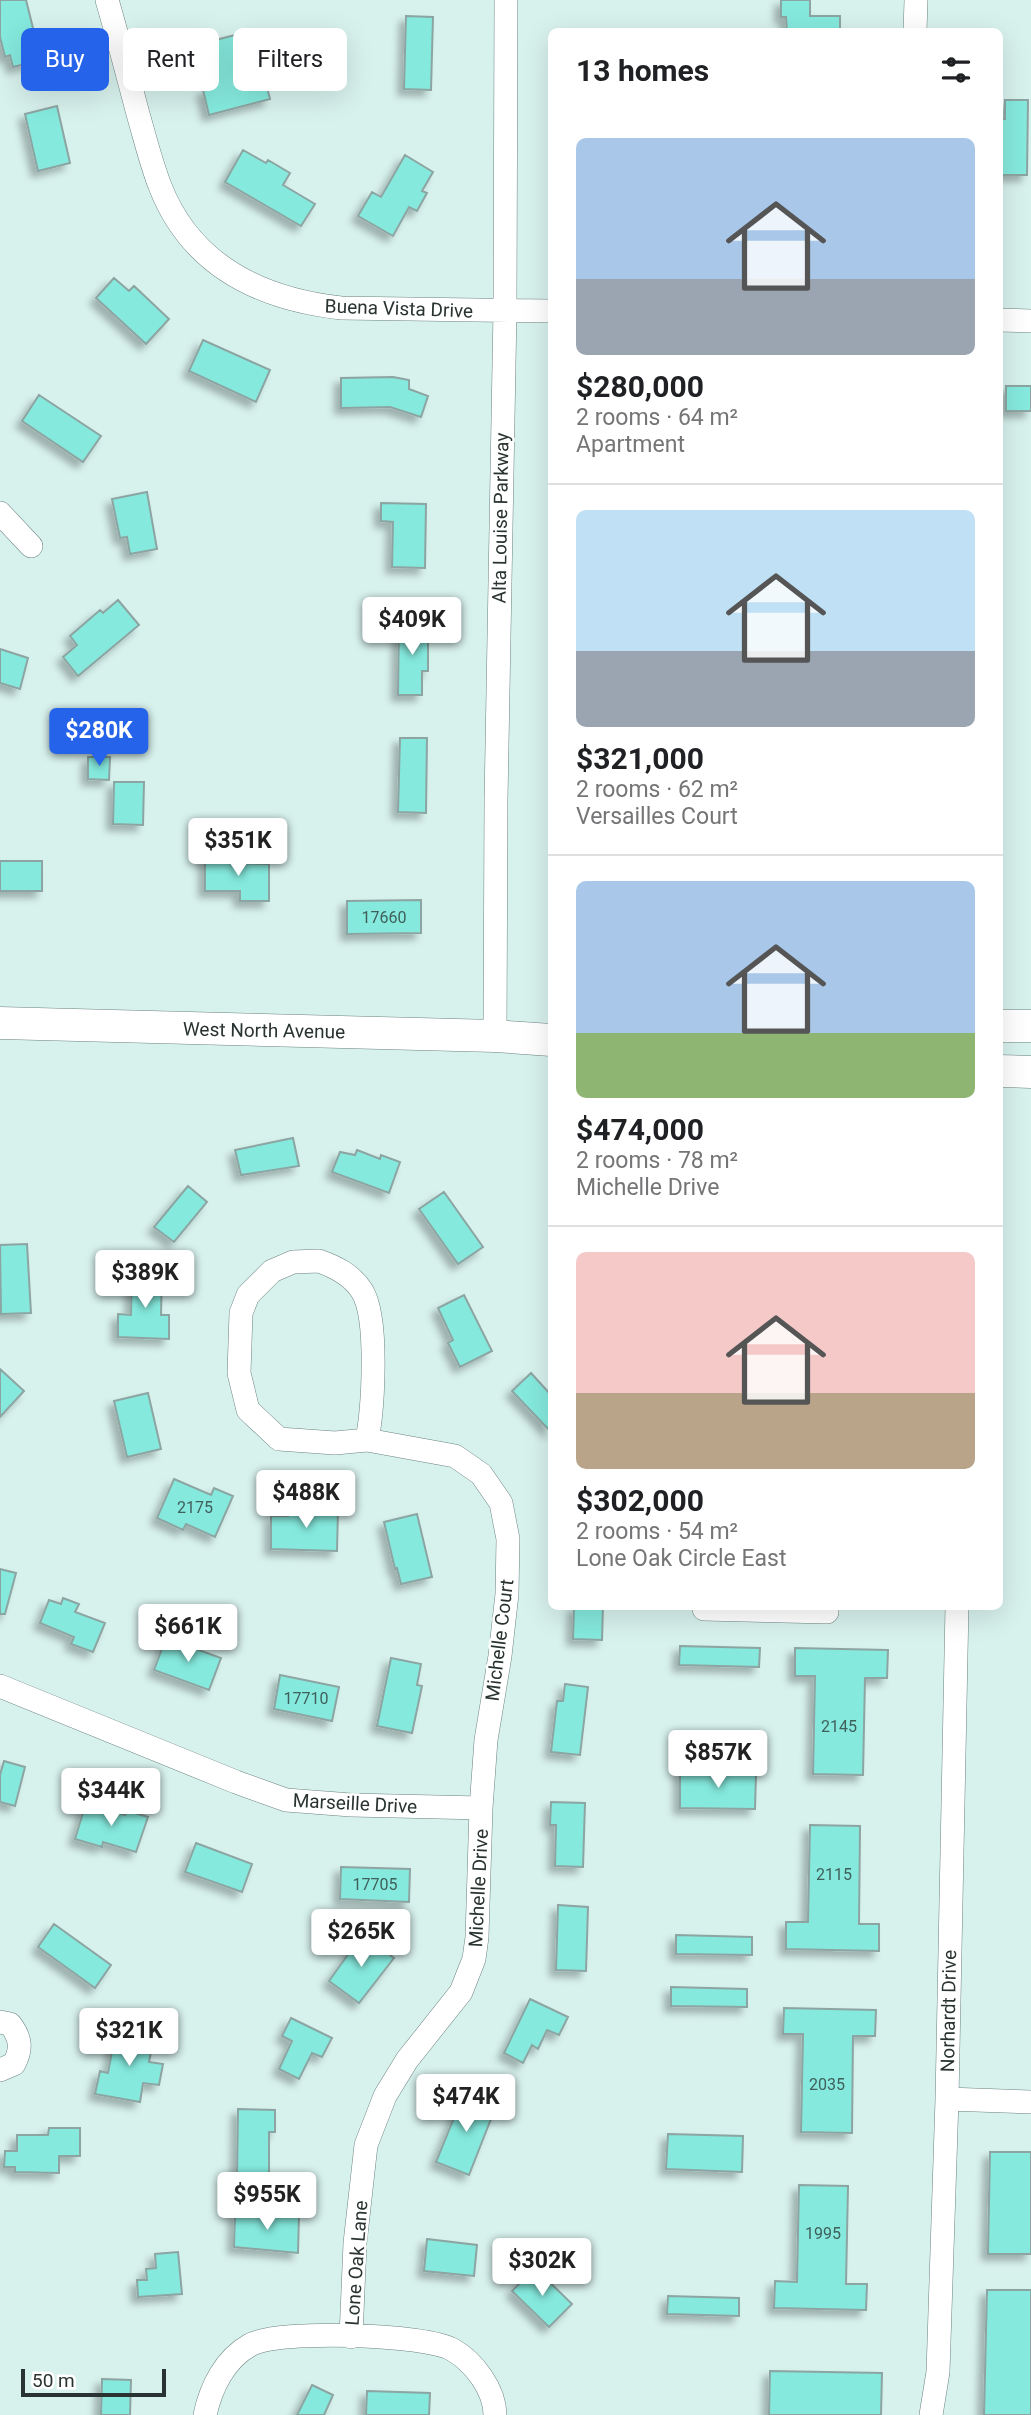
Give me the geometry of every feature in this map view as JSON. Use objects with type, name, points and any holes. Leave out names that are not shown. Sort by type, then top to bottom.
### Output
[{"type":"main road","name":"West North Avenue","points":[[0,1023],[543,1038]]},
{"type":"main road","points":[[1003,1026],[1031,1026]]},
{"type":"main road","points":[[1003,1072],[1031,1072]]},
{"type":"street","name":"Buena Vista Drive","points":[[107,0],[161,188],[181,227],[205,254],[222,268],[271,295],[318,306],[548,311]]},
{"type":"street","name":"Alta Louise Parkway","points":[[495,1036],[496,800],[505,310],[506,0]]},
{"type":"street","points":[[915,28],[916,0]]},
{"type":"street","points":[[1003,320],[1031,321]]},
{"type":"street","points":[[0,513],[32,546]]},
{"type":"street","name":"Michelle Court","points":[[367,1440],[372,1414],[373,1346],[370,1313],[362,1291],[341,1269],[319,1261],[293,1262],[272,1271],[248,1295],[241,1313],[239,1373],[248,1410],[279,1439],[335,1443],[367,1440],[398,1443],[455,1456],[481,1474],[501,1503],[508,1539],[507,1594],[486,1740],[481,1808]]},
{"type":"street","points":[[745,1610],[827,1610]]},
{"type":"street","name":"Norhardt Drive","points":[[931,2415],[938,2372],[947,2099],[957,1610]]},
{"type":"street","name":"Marseille Drive","points":[[0,1686],[286,1800],[330,1804],[481,1808]]},
{"type":"street","name":"Michelle Drive","points":[[361,2188],[366,2145],[385,2096],[407,2060],[461,1992],[474,1959],[481,1808]]},
{"type":"street","points":[[0,2022],[10,2024],[18,2035],[20,2052],[14,2064],[0,2070]]},
{"type":"street","points":[[947,2099],[1031,2102]]},
{"type":"street","name":"Lone Oak Lane","points":[[351,2337],[355,2243],[361,2188]]},
{"type":"street","points":[[205,2415],[209,2395],[228,2363],[251,2344],[280,2337],[320,2335],[433,2343],[453,2349],[481,2375],[495,2407],[495,2415]]},
{"type":"building","points":[[0,0],[26,0],[33,28],[21,28],[21,65],[13,67],[10,55],[5,57],[0,37]]},
{"type":"building","points":[[781,0],[810,0],[810,16],[840,16],[840,28],[787,28],[786,17],[781,17]]},
{"type":"building","points":[[406,16],[433,17],[431,90],[404,89]]},
{"type":"building","points":[[233,36],[233,91],[268,91],[270,99],[209,115],[203,91],[219,91],[219,39]]},
{"type":"building","points":[[1005,100],[1028,100],[1027,175],[1003,175]]},
{"type":"building","points":[[57,106],[70,163],[38,171],[25,114]]},
{"type":"building","points":[[243,150],[290,173],[283,185],[315,204],[301,226],[225,182]]},
{"type":"building","points":[[405,155],[433,172],[422,191],[427,193],[417,211],[409,207],[393,236],[358,216],[372,192],[381,197]]},
{"type":"building","points":[[114,278],[129,291],[134,286],[169,319],[146,344],[96,298]]},
{"type":"building","points":[[203,340],[270,370],[256,402],[189,371]]},
{"type":"building","points":[[393,377],[409,380],[409,389],[428,396],[421,417],[390,407],[341,408],[341,378]]},
{"type":"building","points":[[1006,386],[1031,386],[1031,411],[1006,411]]},
{"type":"building","points":[[39,395],[101,436],[83,462],[22,421]]},
{"type":"building","points":[[147,492],[157,549],[130,554],[127,537],[120,538],[112,499]]},
{"type":"building","points":[[381,503],[426,504],[425,568],[392,567],[393,522],[381,521]]},
{"type":"building","points":[[118,600],[139,625],[78,676],[63,657],[77,645],[70,636],[100,610],[103,613]]},
{"type":"building","points":[[399,623],[428,623],[428,671],[422,671],[422,695],[398,695]]},
{"type":"building","points":[[0,649],[28,658],[20,689],[0,683]]},
{"type":"building","points":[[400,738],[427,738],[426,813],[398,812]]},
{"type":"building","points":[[88,757],[110,757],[109,780],[88,779]]},
{"type":"building","points":[[114,782],[144,782],[143,825],[113,824]]},
{"type":"building","points":[[205,857],[231,857],[231,863],[269,864],[269,901],[240,901],[240,891],[205,891]]},
{"type":"building","points":[[0,861],[42,861],[42,891],[0,891]]},
{"type":"building","points":[[421,900],[421,933],[347,934],[347,901]]},
{"type":"building","points":[[293,1138],[299,1166],[241,1175],[235,1150]]},
{"type":"building","points":[[357,1150],[380,1159],[381,1155],[400,1162],[389,1193],[332,1172],[340,1152],[355,1155]]},
{"type":"building","points":[[188,1186],[207,1202],[174,1242],[154,1227]]},
{"type":"building","points":[[444,1192],[483,1247],[458,1264],[419,1209]]},
{"type":"building","points":[[27,1244],[31,1313],[1,1314],[0,1245]]},
{"type":"building","points":[[132,1273],[162,1273],[161,1315],[169,1315],[169,1339],[118,1337],[118,1314],[131,1315]]},
{"type":"building","points":[[464,1295],[492,1351],[460,1367],[448,1343],[453,1340],[438,1308]]},
{"type":"building","points":[[0,1369],[24,1391],[0,1417]]},
{"type":"building","points":[[531,1373],[548,1392],[548,1429],[512,1391]]},
{"type":"building","points":[[148,1393],[161,1449],[127,1457],[114,1401]]},
{"type":"building","points":[[174,1479],[211,1495],[214,1488],[233,1496],[215,1537],[186,1524],[183,1530],[157,1518]]},
{"type":"building","points":[[288,1509],[338,1510],[337,1551],[271,1549],[271,1516],[288,1516]]},
{"type":"building","points":[[417,1514],[432,1577],[401,1584],[384,1522]]},
{"type":"building","points":[[0,1569],[16,1573],[5,1614],[0,1614]]},
{"type":"building","points":[[63,1598],[79,1604],[75,1612],[105,1623],[93,1652],[71,1644],[74,1637],[40,1623],[49,1600],[61,1604]]},
{"type":"building","points":[[574,1610],[603,1610],[602,1640],[573,1639]]},
{"type":"building","points":[[166,1638],[221,1658],[209,1690],[154,1670]]},
{"type":"building","points":[[680,1646],[760,1648],[759,1667],[679,1665]]},
{"type":"building","points":[[795,1648],[888,1650],[887,1678],[865,1678],[863,1775],[813,1774],[815,1676],[795,1676]]},
{"type":"building","points":[[391,1658],[421,1664],[417,1685],[422,1686],[412,1733],[377,1726]]},
{"type":"building","points":[[280,1675],[339,1687],[332,1721],[274,1709]]},
{"type":"building","points":[[565,1684],[588,1687],[580,1755],[551,1752],[557,1701],[563,1701]]},
{"type":"building","points":[[4,1761],[25,1767],[15,1806],[0,1802],[0,1775]]},
{"type":"building","points":[[680,1771],[756,1773],[755,1809],[680,1808]]},
{"type":"building","points":[[551,1802],[585,1803],[583,1867],[555,1866],[556,1825],[550,1825]]},
{"type":"building","points":[[85,1806],[97,1810],[98,1806],[125,1815],[126,1810],[148,1817],[136,1852],[103,1842],[102,1847],[75,1839]]},
{"type":"building","points":[[810,1825],[860,1826],[859,1924],[879,1924],[879,1951],[786,1949],[786,1922],[808,1922]]},
{"type":"building","points":[[196,1843],[252,1864],[242,1892],[185,1872]]},
{"type":"building","points":[[341,1867],[410,1869],[409,1902],[340,1899]]},
{"type":"building","points":[[558,1905],[588,1907],[586,1971],[556,1970]]},
{"type":"building","points":[[54,1924],[111,1965],[95,1988],[38,1947]]},
{"type":"building","points":[[362,1935],[394,1958],[359,2003],[329,1981]]},
{"type":"building","points":[[676,1935],[752,1937],[752,1955],[676,1954]]},
{"type":"building","points":[[671,1987],[747,1989],[747,2007],[671,2006]]},
{"type":"building","points":[[530,1999],[568,2017],[559,2035],[547,2030],[538,2049],[532,2045],[523,2063],[504,2053]]},
{"type":"building","points":[[784,2008],[876,2010],[875,2036],[853,2036],[852,2133],[801,2132],[803,2034],[783,2034]]},
{"type":"building","points":[[291,2018],[332,2038],[322,2057],[312,2053],[299,2079],[279,2069],[292,2041],[282,2036]]},
{"type":"building","points":[[116,2030],[154,2037],[149,2062],[163,2064],[159,2085],[143,2083],[140,2102],[95,2094],[100,2071],[108,2073]]},
{"type":"building","points":[[464,2093],[496,2106],[469,2175],[436,2162]]},
{"type":"building","points":[[238,2109],[275,2110],[275,2132],[269,2132],[269,2177],[237,2176]]},
{"type":"building","points":[[49,2128],[80,2128],[80,2156],[59,2156],[59,2173],[15,2172],[15,2167],[4,2167],[5,2151],[17,2151],[17,2135],[48,2135]]},
{"type":"building","points":[[668,2134],[743,2136],[742,2172],[666,2169]]},
{"type":"building","points":[[990,2152],[1031,2152],[1031,2254],[988,2254]]},
{"type":"building","points":[[799,2185],[848,2186],[846,2284],[867,2284],[866,2310],[774,2308],[775,2281],[797,2282]]},
{"type":"building","points":[[235,2213],[299,2215],[298,2253],[234,2247]]},
{"type":"building","points":[[427,2239],[477,2245],[474,2276],[424,2271]]},
{"type":"building","points":[[178,2252],[182,2294],[138,2297],[137,2280],[147,2280],[146,2269],[156,2268],[155,2254]]},
{"type":"building","points":[[535,2268],[572,2304],[549,2327],[512,2291]]},
{"type":"building","points":[[987,2290],[1031,2290],[1031,2415],[984,2415]]},
{"type":"building","points":[[668,2296],[739,2298],[739,2316],[667,2314]]},
{"type":"building","points":[[770,2371],[882,2373],[881,2415],[769,2415]]},
{"type":"building","points":[[102,2379],[131,2380],[130,2415],[101,2415]]},
{"type":"building","points":[[312,2385],[333,2395],[324,2415],[297,2415]]},
{"type":"building","points":[[367,2391],[430,2393],[429,2415],[366,2415]]}]
